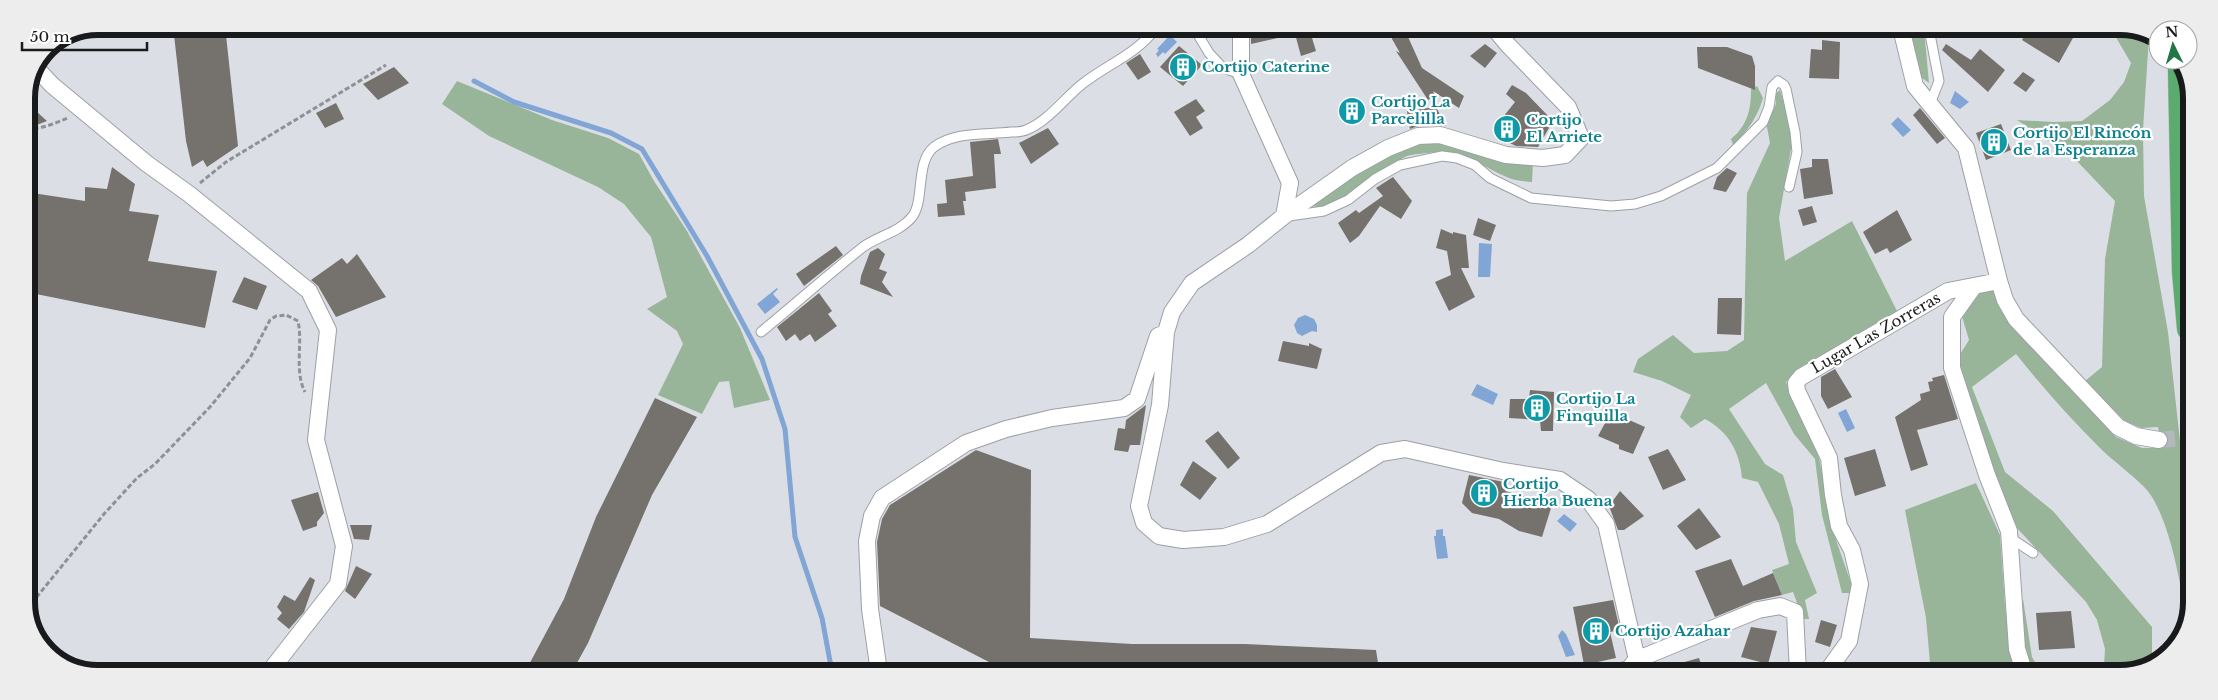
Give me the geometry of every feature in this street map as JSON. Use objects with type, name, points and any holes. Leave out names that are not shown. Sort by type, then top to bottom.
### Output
[{"type":"highway","points":[[2182,86],[2183,170]]},
{"type":"street","points":[[1241,35],[1242,74],[1290,183],[1284,216]]},
{"type":"street","points":[[1500,35],[1568,107],[1581,138],[1565,155],[1543,158],[1506,155],[1440,134],[1418,136],[1388,148],[1352,168],[1284,216],[1248,245],[1192,283],[1172,312],[1166,332],[1160,405],[1139,506],[1144,523],[1159,536],[1183,540],[1224,537],[1266,524],[1381,453],[1405,449],[1503,471],[1560,480],[1588,499],[1606,524],[1638,665]]},
{"type":"street","points":[[1903,35],[1915,86],[1966,148],[1999,281],[2005,300],[2016,319],[2118,427],[2136,436],[2159,440]]},
{"type":"street","points":[[41,73],[52,85],[146,163],[189,194],[309,292],[328,330],[316,440],[344,546],[338,584],[275,665]]},
{"type":"street","name":"Lugar Las Zorreras","points":[[1832,665],[1849,640],[1860,584],[1852,550],[1839,526],[1829,458],[1797,391],[1796,383],[1801,377],[1948,291],[1999,281]]},
{"type":"street","points":[[1974,286],[1952,317],[1952,368],[2009,536],[2017,649],[2021,665]]},
{"type":"street","points":[[877,665],[870,609],[867,541],[872,516],[882,498],[966,443],[1006,429],[1052,418],[1124,408],[1137,399],[1158,336],[1166,332]]},
{"type":"street","points":[[1640,665],[1758,610],[1780,606],[1795,612],[1798,665]]},
{"type":"lane","points":[[761,332],[865,246],[912,217],[923,173],[923,161],[936,146],[953,139],[977,134],[1026,131],[1058,108],[1079,87],[1102,69],[1138,48],[1150,35]]},
{"type":"lane","points":[[1198,35],[1209,53],[1223,68],[1242,74]]},
{"type":"lane","points":[[1930,35],[1939,81],[1930,104]]},
{"type":"lane","points":[[1284,216],[1324,211],[1348,200],[1375,179],[1400,165],[1442,156],[1457,158],[1475,165],[1490,178],[1531,198],[1611,206],[1635,204],[1661,196],[1717,168],[1763,122],[1769,107],[1772,87],[1778,81],[1786,89],[1795,132],[1796,152],[1789,187]]},
{"type":"lane","points":[[2009,536],[2033,553]]},
{"type":"path","points":[[189,194],[210,173],[226,162],[386,64]]},
{"type":"path","points":[[35,128],[68,118],[82,109]]},
{"type":"path","points":[[35,599],[104,514],[137,478],[155,464],[210,407],[250,358],[270,320],[276,316],[286,316],[298,321],[301,333],[299,363],[303,387],[307,396],[320,406]]},
{"type":"green space","points":[[1909,35],[1925,35],[1929,83],[1922,78]]},
{"type":"green space","points":[[2115,35],[2136,37],[2148,42],[2143,130],[2144,196],[2168,332],[2183,468],[2183,600],[2170,542],[2159,510],[2152,497],[2080,427],[2016,354],[1972,387],[2005,472],[2053,511],[2152,627],[2152,657],[2128,664],[2104,665],[2105,649],[2097,620],[2086,602],[2016,527],[1999,492],[1957,359],[1969,340],[1961,313],[1981,292],[1993,290],[2016,329],[2116,437],[2142,448],[2161,448],[2158,427],[2141,428],[2125,421],[2085,381],[2102,367],[2105,259],[2115,201],[2073,157],[2017,120],[2082,121],[2110,100],[2124,82],[2131,63]]},
{"type":"green space","points":[[457,81],[552,120],[608,138],[639,154],[654,181],[687,231],[740,328],[770,400],[734,408],[729,381],[719,382],[702,414],[658,395],[683,344],[677,331],[647,309],[667,297],[651,237],[624,204],[598,187],[489,136],[442,104]]},
{"type":"green space","points":[[1757,86],[1763,98],[1761,105],[1751,123],[1733,145],[1731,139],[1737,134],[1747,116],[1751,89]]},
{"type":"green space","points":[[1780,90],[1792,143],[1779,218],[1785,261],[1852,221],[1898,313],[1797,369],[1786,382],[1819,458],[1834,534],[1852,586],[1851,593],[1842,593],[1822,515],[1815,459],[1794,434],[1766,383],[1729,409],[1765,464],[1783,475],[1793,509],[1796,542],[1817,593],[1805,600],[1809,619],[1803,619],[1793,592],[1782,595],[1772,570],[1789,564],[1779,524],[1758,482],[1742,478],[1739,460],[1731,443],[1720,430],[1705,419],[1691,428],[1680,417],[1691,395],[1662,381],[1633,372],[1638,359],[1673,335],[1694,353],[1727,351],[1744,340],[1747,193],[1770,143],[1766,122],[1776,104],[1775,94]]},
{"type":"green space","points":[[1414,143],[1450,143],[1533,163],[1532,182],[1509,178],[1471,159],[1452,153],[1419,154],[1407,156],[1396,162],[1346,197],[1322,207],[1313,206],[1313,202],[1354,172]]},
{"type":"green space","points":[[1976,483],[2000,535],[2005,606],[2015,665],[1930,665],[1926,618],[1905,510]]},
{"type":"green space","points":[[2023,599],[2032,657],[2037,665],[2027,665],[2020,627],[2020,608]]},
{"type":"water","points":[[1170,35],[1177,42],[1165,54],[1163,52],[1158,57],[1156,54],[1159,50],[1157,49]]},
{"type":"water","points":[[1955,91],[1969,102],[1960,109],[1950,103]]},
{"type":"water","points":[[1898,117],[1911,130],[1903,137],[1891,124]]},
{"type":"water","points":[[1479,243],[1492,244],[1490,277],[1478,277]]},
{"type":"water","points":[[777,288],[773,294],[780,302],[765,314],[757,304]]},
{"type":"water","points":[[1305,315],[1314,319],[1317,325],[1317,332],[1312,331],[1302,336],[1297,333],[1294,325],[1298,318]]},
{"type":"water","points":[[1477,384],[1498,394],[1493,405],[1471,395]]},
{"type":"water","points":[[1846,409],[1855,428],[1847,432],[1838,413]]},
{"type":"water","points":[[1564,514],[1577,524],[1570,532],[1557,521]]},
{"type":"water","points":[[1443,529],[1448,558],[1437,559],[1434,536],[1436,536],[1436,530]]},
{"type":"water","points":[[1562,630],[1566,634],[1575,655],[1566,657],[1558,636]]},
{"type":"building","points":[[174,35],[226,35],[238,146],[207,167],[203,160],[192,167],[186,141]]},
{"type":"building","points":[[1251,35],[1291,35],[1251,44]]},
{"type":"building","points":[[1295,35],[1311,35],[1316,51],[1301,56]]},
{"type":"building","points":[[1392,35],[1407,35],[1422,68],[1464,96],[1459,108],[1433,91],[1435,96],[1428,100],[1396,51],[1400,53],[1392,39]]},
{"type":"building","points":[[2025,35],[2075,35],[2059,63],[2022,40]]},
{"type":"building","points":[[1822,40],[1840,42],[1839,79],[1809,78],[1811,49],[1822,50]]},
{"type":"building","points":[[1485,44],[1497,53],[1485,68],[1470,56]]},
{"type":"building","points":[[1946,44],[1971,60],[1980,49],[2005,70],[1988,92],[1942,50]]},
{"type":"building","name":"Cortijo Caterine","points":[[1179,46],[1202,65],[1183,86],[1160,67]]},
{"type":"building","points":[[1697,47],[1727,47],[1752,56],[1755,66],[1755,90],[1698,68]]},
{"type":"building","points":[[1140,54],[1151,72],[1138,80],[1126,63]]},
{"type":"building","points":[[394,67],[409,83],[378,100],[363,84]]},
{"type":"building","points":[[2023,72],[2035,80],[2026,92],[2013,83]]},
{"type":"building","points":[[1512,85],[1526,93],[1553,121],[1538,147],[1516,146],[1495,136],[1506,119],[1503,117],[1515,102],[1506,94]]},
{"type":"building","name":"Cortijo La Parcelilla","points":[[1355,98],[1366,114],[1349,125],[1338,109]]},
{"type":"building","points":[[1196,99],[1205,111],[1196,117],[1203,128],[1190,136],[1174,112]]},
{"type":"building","points":[[336,103],[344,119],[325,128],[316,113]]},
{"type":"building","points":[[1436,107],[1446,126],[1418,126],[1410,129],[1407,111]]},
{"type":"building","points":[[1920,108],[1945,138],[1937,144],[1913,115]]},
{"type":"building","points":[[35,110],[47,121],[35,126]]},
{"type":"building","name":"Cortijo El Rincón de la Esperanza","points":[[2001,124],[2011,150],[1986,160],[1976,133]]},
{"type":"building","points":[[1048,128],[1059,144],[1031,164],[1019,143]]},
{"type":"building","points":[[998,139],[1001,154],[994,154],[996,188],[965,192],[966,201],[963,201],[965,215],[938,217],[937,204],[947,203],[945,180],[973,176],[970,142]]},
{"type":"building","points":[[1812,159],[1828,159],[1833,194],[1804,199],[1800,169],[1812,167]]},
{"type":"building","points":[[112,167],[135,184],[129,211],[159,215],[148,261],[217,271],[205,328],[35,294],[35,193],[85,201],[85,187],[107,189]]},
{"type":"building","points":[[1727,168],[1737,173],[1726,192],[1713,189],[1717,177]]},
{"type":"building","points":[[1393,177],[1412,201],[1401,219],[1380,206],[1359,236],[1350,243],[1338,223],[1356,210],[1359,213],[1383,196],[1376,188]]},
{"type":"building","points":[[1812,206],[1817,222],[1803,226],[1798,210]]},
{"type":"building","points":[[1897,210],[1912,240],[1890,253],[1887,248],[1875,254],[1863,232]]},
{"type":"building","points":[[1478,218],[1496,225],[1490,241],[1473,235]]},
{"type":"building","points":[[1441,229],[1453,234],[1453,232],[1466,235],[1469,268],[1461,268],[1475,297],[1449,311],[1435,282],[1451,275],[1447,251],[1436,248]]},
{"type":"building","points":[[836,246],[843,255],[804,286],[796,274]]},
{"type":"building","points":[[878,248],[885,254],[879,269],[887,272],[882,282],[893,297],[860,284],[870,252]]},
{"type":"building","points":[[357,254],[386,297],[336,317],[318,286],[311,280],[342,258],[347,264]]},
{"type":"building","points":[[244,277],[267,286],[257,310],[232,302]]},
{"type":"building","points":[[819,293],[832,311],[828,314],[837,326],[815,342],[810,334],[800,341],[795,334],[786,341],[777,327]]},
{"type":"building","points":[[1718,298],[1742,298],[1741,335],[1717,334]]},
{"type":"building","points":[[1283,341],[1309,346],[1309,343],[1322,349],[1317,369],[1278,361]]},
{"type":"building","points":[[1835,369],[1852,397],[1828,409],[1821,396],[1821,377]]},
{"type":"building","points":[[1944,375],[1958,419],[1917,430],[1928,465],[1911,471],[1895,417],[1921,400],[1920,394],[1930,391],[1928,382],[1933,381],[1932,378]]},
{"type":"building","name":"Cortijo La Finquilla","points":[[1530,390],[1554,392],[1553,431],[1541,431],[1540,420],[1509,418],[1510,399],[1529,399]]},
{"type":"building","points":[[655,398],[697,417],[652,495],[588,643],[576,665],[529,665],[564,599],[596,517]]},
{"type":"building","points":[[1146,405],[1140,445],[1130,445],[1128,452],[1114,450],[1118,428],[1125,429],[1126,420]]},
{"type":"building","points":[[1611,412],[1645,427],[1633,454],[1619,449],[1619,445],[1598,436]]},
{"type":"building","points":[[1218,431],[1240,458],[1228,469],[1205,441]]},
{"type":"building","points":[[1668,449],[1686,480],[1663,490],[1648,457]]},
{"type":"building","points":[[1875,449],[1886,486],[1855,496],[1844,458]]},
{"type":"building","points":[[976,450],[1031,470],[1030,638],[1132,644],[1245,644],[1376,650],[1378,663],[1376,665],[997,665],[880,606],[877,542],[882,519],[890,505]]},
{"type":"building","points":[[1193,461],[1217,478],[1200,500],[1180,485]]},
{"type":"building","points":[[1469,475],[1509,483],[1505,491],[1552,505],[1542,537],[1519,531],[1499,519],[1472,513],[1462,503]]},
{"type":"building","points":[[1620,491],[1644,516],[1624,530],[1618,530],[1609,506]]},
{"type":"building","points":[[318,492],[324,513],[317,522],[317,526],[303,531],[291,500]]},
{"type":"building","points":[[1699,508],[1721,537],[1696,550],[1677,526]]},
{"type":"building","points":[[350,525],[372,525],[369,540],[354,539]]},
{"type":"building","points":[[1731,559],[1743,586],[1773,573],[1782,595],[1754,601],[1715,617],[1695,571]]},
{"type":"building","points":[[356,566],[372,574],[355,599],[345,591]]},
{"type":"building","points":[[310,577],[315,580],[304,612],[289,629],[277,619],[282,613],[277,607],[284,595],[295,601]]},
{"type":"building","name":"Cortijo Azahar","points":[[1613,600],[1620,630],[1610,632],[1616,658],[1584,665],[1573,607]]},
{"type":"building","points":[[2071,611],[2075,648],[2039,650],[2036,613]]},
{"type":"building","points":[[1821,620],[1837,625],[1830,647],[1815,642]]},
{"type":"building","points":[[1751,627],[1777,631],[1768,664],[1741,657]]},
{"type":"building","points":[[1699,658],[1701,665],[1674,665]]},
{"type":"waterway","points":[[474,81],[514,102],[611,133],[642,149],[707,256],[762,359],[785,429],[795,537],[822,618],[831,665]]},
{"type":"tunnel","points":[[2159,440],[2183,438]]},
{"type":"place","name":"Cortijo Caterine","points":[[1183,67]]},
{"type":"place","name":"Cortijo La Parcelilla","points":[[1352,111]]},
{"type":"place","name":"Cortijo El Arriete","points":[[1507,129]]},
{"type":"place","name":"Cortijo El Rincón de la Esperanza","points":[[1994,142]]},
{"type":"place","name":"Cortijo La Finquilla","points":[[1537,408]]},
{"type":"place","name":"Cortijo Hierba Buena","points":[[1484,493]]},
{"type":"place","name":"Cortijo Azahar","points":[[1596,631]]}]
